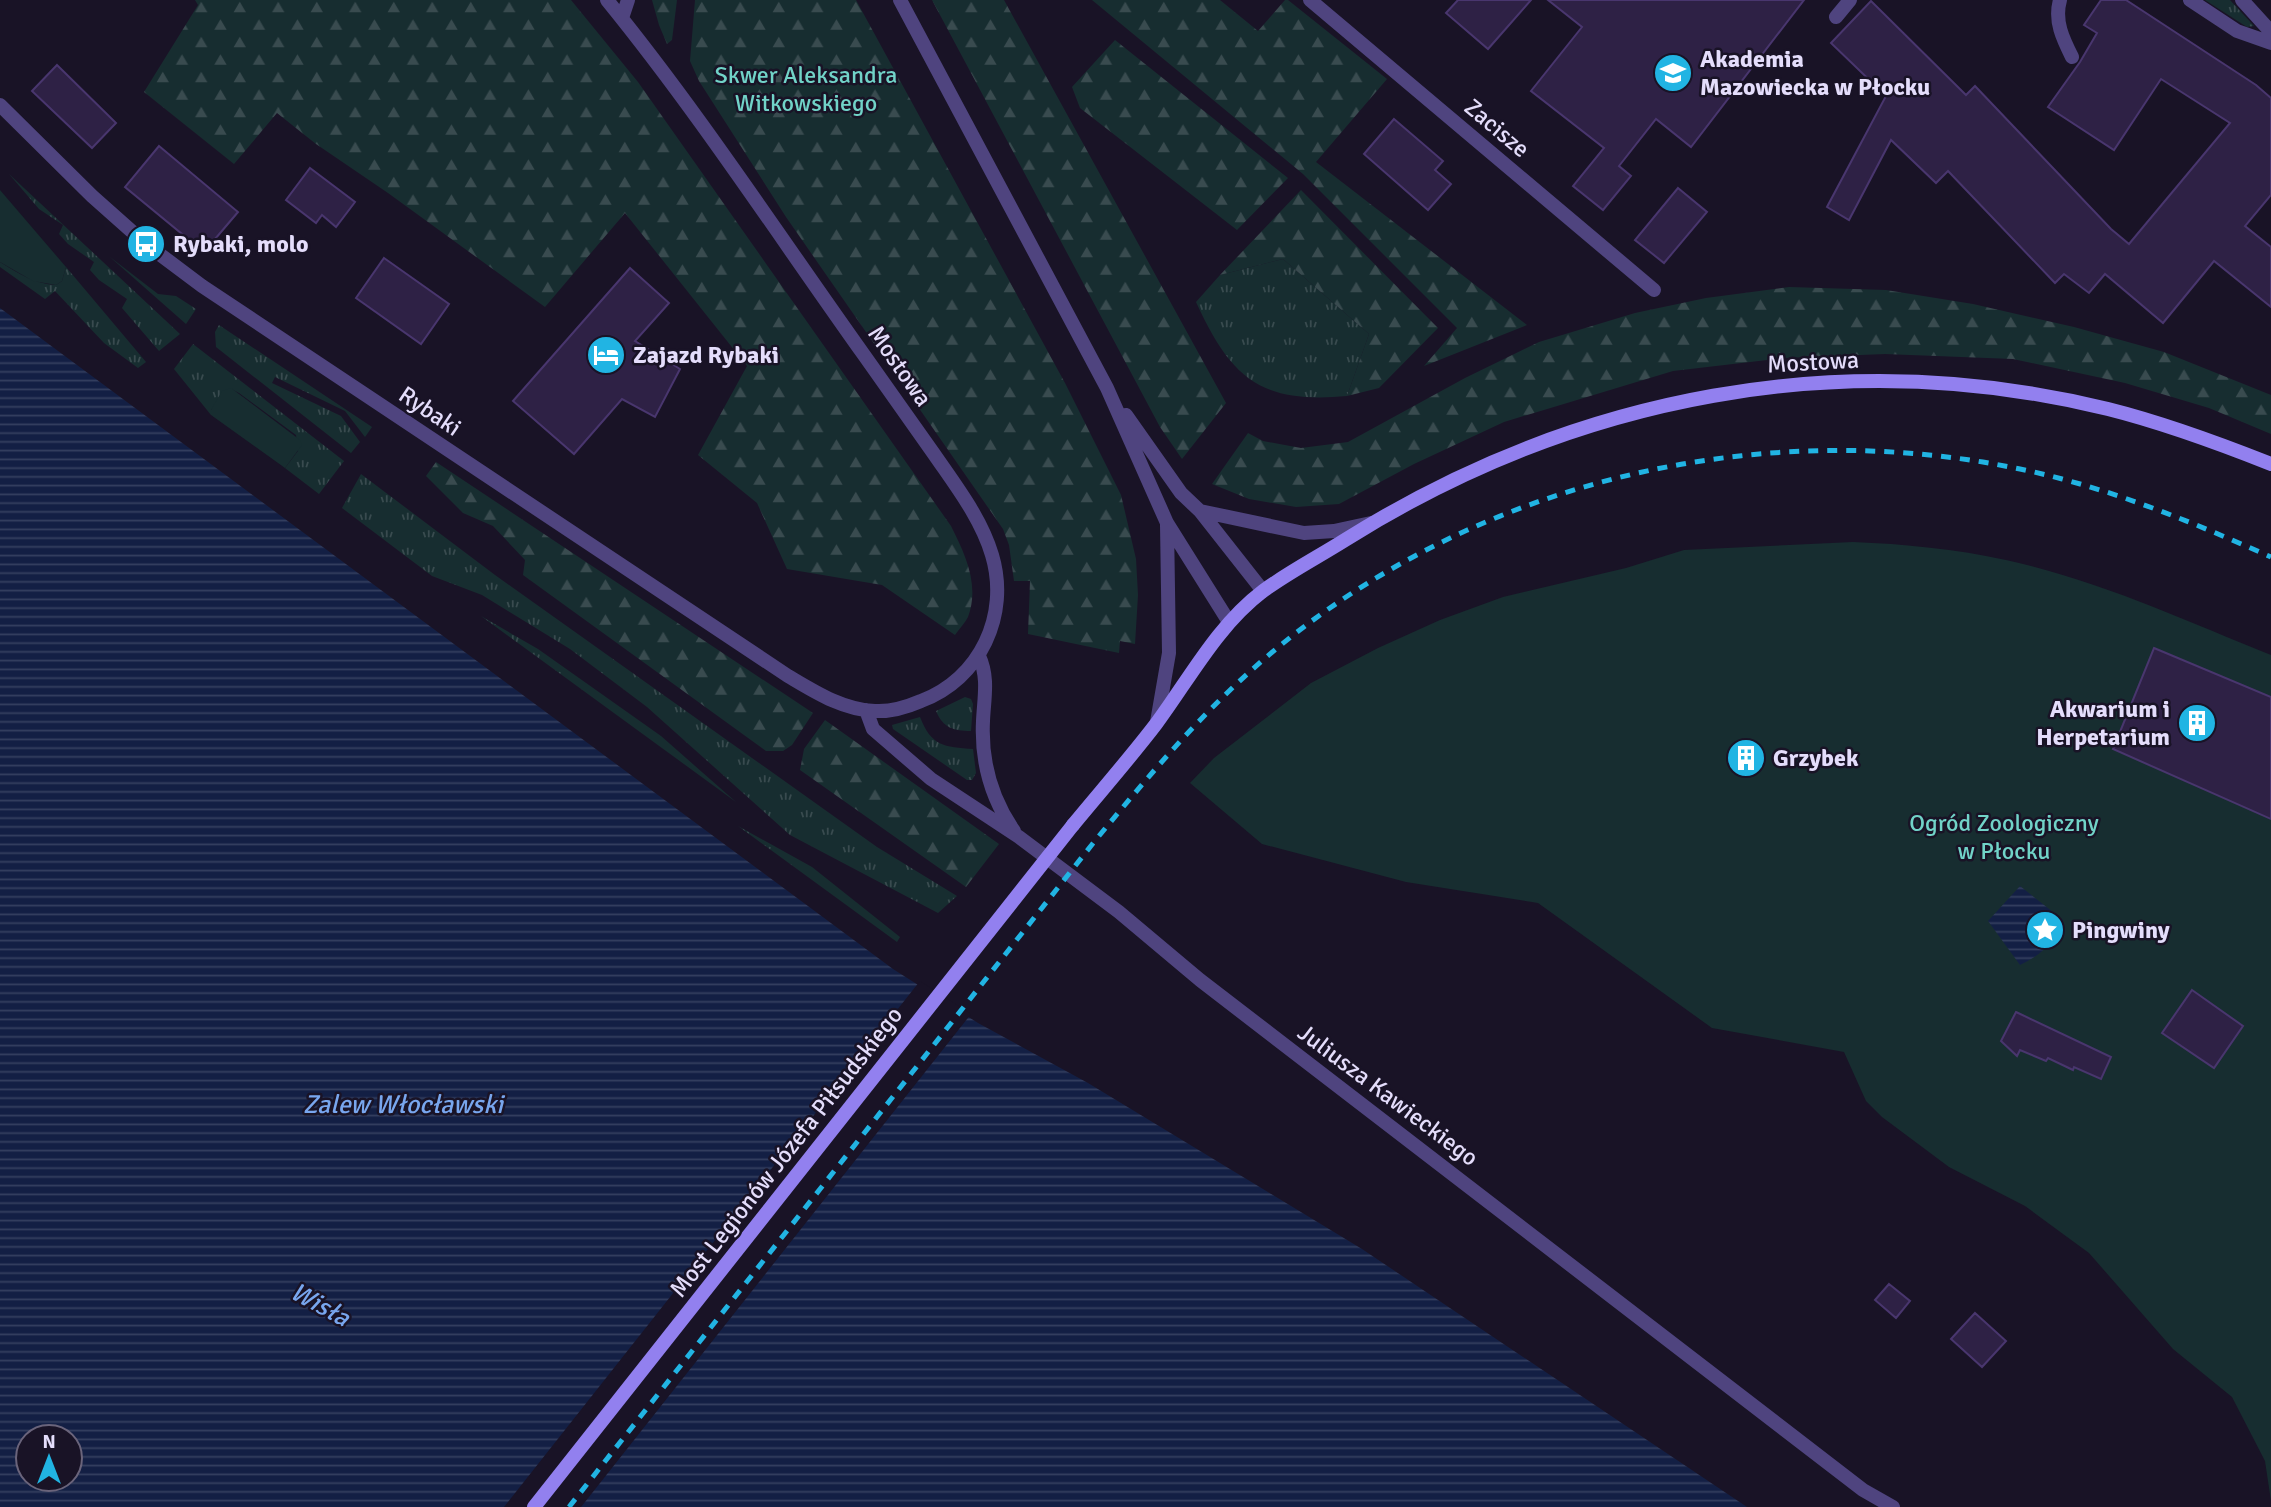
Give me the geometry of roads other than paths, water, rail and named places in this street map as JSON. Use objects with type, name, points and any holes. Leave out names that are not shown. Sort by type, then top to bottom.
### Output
[{"type":"main road","name":"Mostowa","points":[[1073,825],[1157,723],[1194,668],[1230,622],[1263,591],[1373,522],[1480,467],[1578,428],[1640,410],[1705,396],[1803,383],[1925,382],[1984,387],[2060,399],[2147,420],[2271,464]]},
{"type":"main road","name":"Most Legionów Józefa Piłsudskiego","points":[[534,1507],[1073,825]]},
{"type":"street","name":"Mostowa","points":[[607,0],[756,203],[970,509],[988,543],[997,582],[994,617],[979,656],[951,685],[927,699],[892,710],[866,710]]},
{"type":"street","points":[[622,18],[628,0]]},
{"type":"street","name":"Mostowa","points":[[900,0],[1107,387],[1167,523],[1230,622]]},
{"type":"street","name":"Zacisze","points":[[1310,0],[1654,290]]},
{"type":"street","points":[[1836,17],[1850,0]]},
{"type":"street","points":[[2060,0],[2058,21],[2062,38],[2072,57]]},
{"type":"street","points":[[2190,0],[2237,31],[2271,43]]},
{"type":"street","points":[[2242,0],[2271,32]]},
{"type":"street","name":"Rybaki","points":[[0,105],[136,236],[202,286],[788,676],[826,698],[852,708],[866,710]]},
{"type":"street","name":"Mostowa","points":[[1107,387],[1181,493],[1200,511],[1263,591]]},
{"type":"street","name":"Mostowa","points":[[1200,511],[1304,533],[1318,533],[1373,522]]},
{"type":"street","name":"Mostowa","points":[[1157,723],[1169,653],[1167,523]]},
{"type":"street","points":[[979,656],[986,679],[983,724],[987,770],[1001,812],[1019,837]]},
{"type":"street","name":"Juliusza Kawieckiego","points":[[866,710],[873,729],[931,779],[1019,837],[1119,912],[1200,980],[1637,1318],[1864,1490],[1893,1507]]},
{"type":"water","name":"Zalew Włocławski","points":[[0,308],[893,969],[978,1023],[1088,1083],[1362,1249],[1747,1507],[0,1507]]},
{"type":"water","points":[[2020,886],[2063,920],[2047,947],[2020,965],[1988,921]]},
{"type":"railway","points":[[569,1507],[1094,842],[1180,741],[1226,694],[1276,649],[1356,591],[1442,542],[1533,504],[1628,475],[1725,458],[1824,451],[1922,454],[2052,476],[2148,506],[2271,557]]},
{"type":"place","name":"Akademia Mazowiecka w Płocku","points":[[1673,73]]},
{"type":"place","name":"Rybaki, molo","points":[[146,244]]},
{"type":"place","name":"Zajazd Rybaki","points":[[606,355]]},
{"type":"place","name":"Akwarium i Herpetarium","points":[[2197,723]]},
{"type":"place","name":"Grzybek","points":[[1746,758]]},
{"type":"place","name":"Pingwiny","points":[[2045,930]]},
{"type":"park label","name":"Skwer Aleksandra Witkowskiego","points":[[806,89]]},
{"type":"park label","name":"Ogród Zoologiczny w Płocku","points":[[2004,837]]},
{"type":"water label","name":"Wisła","points":[[320,1305]]}]
